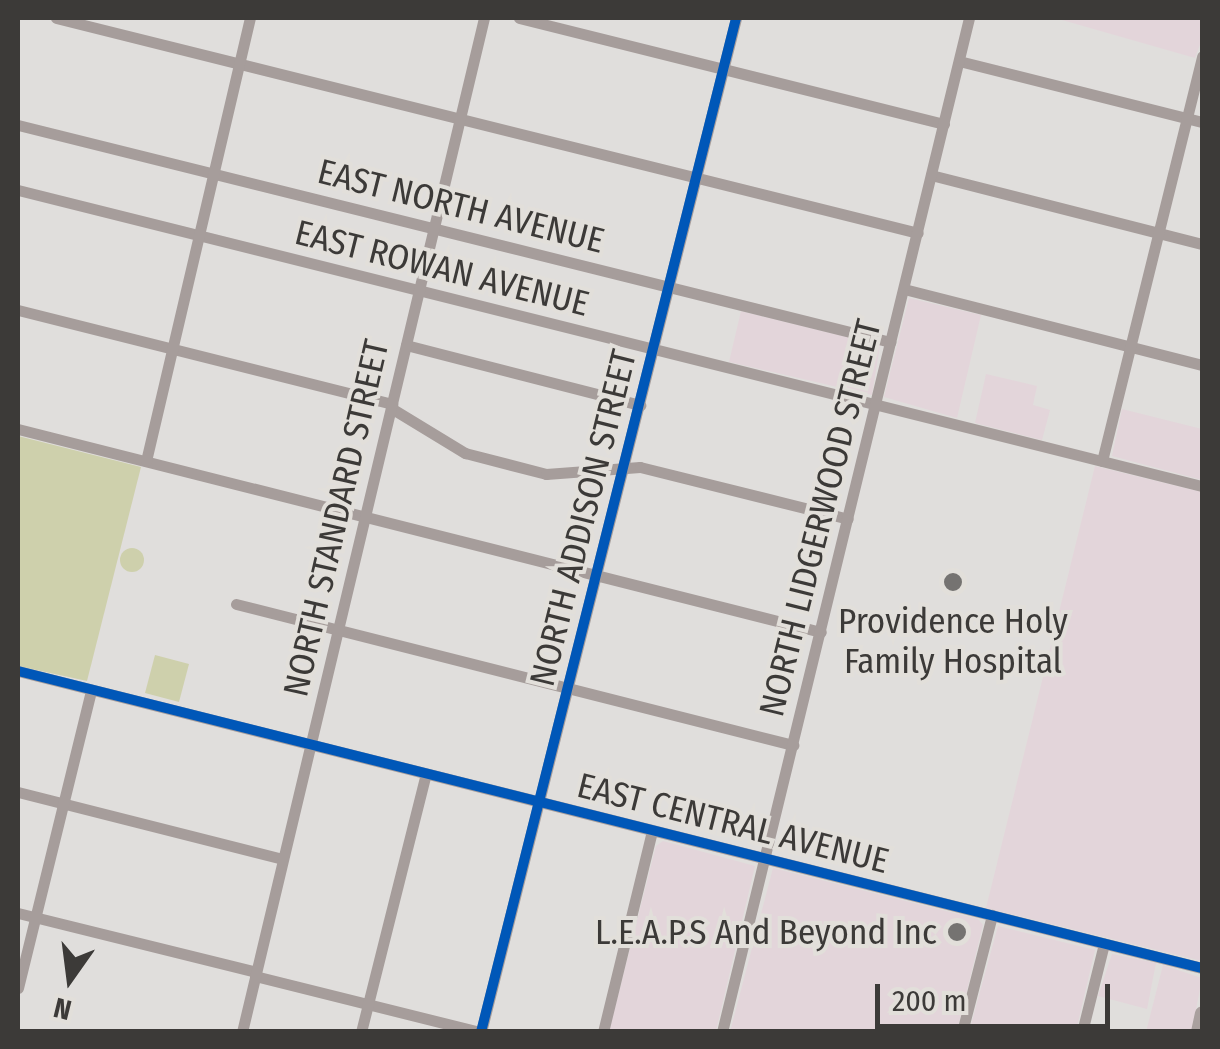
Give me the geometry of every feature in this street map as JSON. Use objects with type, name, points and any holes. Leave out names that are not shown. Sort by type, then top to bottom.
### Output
[{"type":"main road","points":[[1198,1032],[1202,1012]]},
{"type":"street","points":[[56,18],[918,233]]},
{"type":"street","points":[[146,460],[217,173],[250,18]]},
{"type":"street","name":"NORTH STANDARD STREET","points":[[242,1032],[484,18]]},
{"type":"street","points":[[519,18],[944,124]]},
{"type":"street","name":"NORTH ADDISON STREET","points":[[480,1032],[736,18]]},
{"type":"street","name":"NORTH LIDGERWOOD STREET","points":[[722,1032],[970,18]]},
{"type":"street","points":[[1102,462],[1202,56]]},
{"type":"street","points":[[959,61],[1202,122]]},
{"type":"street","name":"EAST NORTH AVENUE","points":[[18,125],[890,342]]},
{"type":"street","points":[[931,176],[1202,244]]},
{"type":"street","name":"EAST ROWAN AVENUE","points":[[18,190],[1202,486]]},
{"type":"street","points":[[904,289],[1202,365]]},
{"type":"street","points":[[18,310],[392,406],[451,447],[482,458],[546,474],[624,468],[848,520]]},
{"type":"street","points":[[406,344],[640,405]]},
{"type":"street","points":[[18,428],[820,632]]},
{"type":"street","points":[[236,604],[794,745]]},
{"type":"street","name":"EAST CENTRAL AVENUE","points":[[18,671],[1202,968]]},
{"type":"street","points":[[18,988],[91,690]]},
{"type":"street","points":[[361,1032],[426,774]]},
{"type":"street","points":[[18,792],[282,859]]},
{"type":"street","points":[[602,1032],[652,831]]},
{"type":"street","points":[[18,912],[480,1032]]},
{"type":"street","points":[[962,1032],[992,916]]},
{"type":"street","points":[[1082,1032],[1104,944]]},
{"type":"shaded area","points":[[1055,18],[1202,18],[1202,39],[1195,58]]},
{"type":"shaded area","points":[[909,298],[981,315],[957,418],[884,397]]},
{"type":"shaded area","points":[[741,311],[880,345],[872,395],[729,362]]},
{"type":"shaded area","points":[[986,374],[1037,386],[1033,405],[1050,410],[1042,440],[975,423]]},
{"type":"shaded area","points":[[1122,409],[1202,429],[1202,480],[1112,456]]},
{"type":"shaded area","points":[[1095,466],[1202,492],[1202,961],[986,908]]},
{"type":"shaded area","points":[[663,841],[755,866],[716,1031],[609,1031],[656,846]]},
{"type":"shaded area","points":[[773,868],[978,919],[983,925],[957,1031],[730,1032]]},
{"type":"shaded area","points":[[998,926],[1095,950],[1076,1031],[969,1032]]},
{"type":"shaded area","points":[[1112,954],[1156,963],[1147,1009],[1098,996]]},
{"type":"shaded area","points":[[1163,965],[1202,978],[1192,1031],[1146,1032]]},
{"type":"green space","points":[[18,436],[141,467],[87,681],[18,666]]},
{"type":"green space","points":[[132,548],[144,560],[132,572],[120,560]]},
{"type":"green space","points":[[155,655],[189,664],[179,702],[145,693]]},
{"type":"cycle path","points":[[481,1032],[736,18]]},
{"type":"cycle path","points":[[18,671],[1202,968]]},
{"type":"place","name":"Providence Holy Family Hospital","points":[[953,582]]},
{"type":"place","name":"L.E.A.P.S And Beyond Inc","points":[[957,932]]}]
